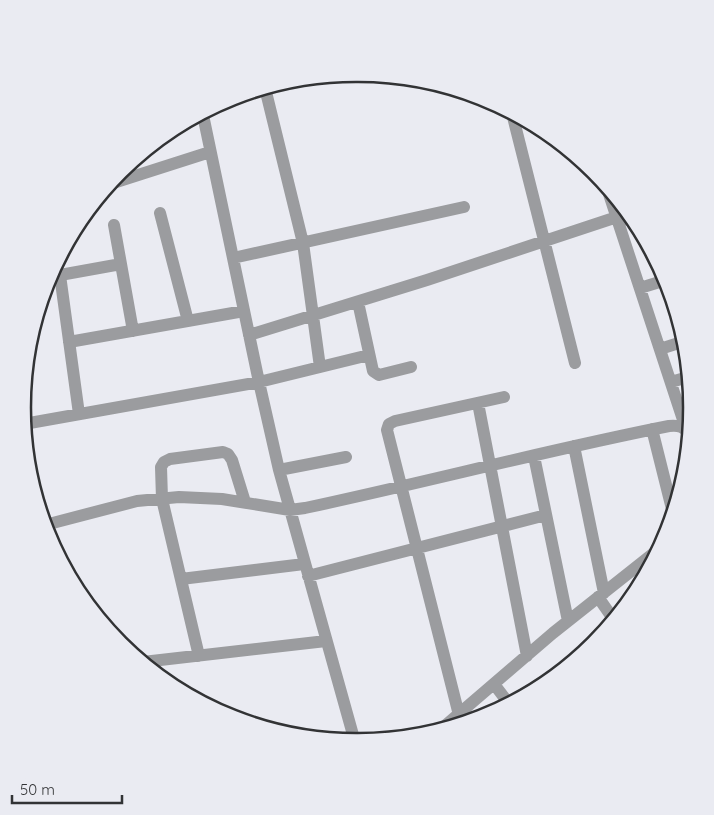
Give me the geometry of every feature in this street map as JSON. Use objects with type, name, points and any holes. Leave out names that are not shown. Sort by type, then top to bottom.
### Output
[{"type":"street","points":[[267,95],[303,242],[320,367]]},
{"type":"street","points":[[204,120],[259,382],[280,470],[352,733]]},
{"type":"street","points":[[514,122],[575,363]]},
{"type":"street","points":[[125,179],[210,152]]},
{"type":"street","points":[[613,206],[682,419]]},
{"type":"street","points":[[233,258],[464,207]]},
{"type":"street","points":[[160,213],[188,321]]},
{"type":"street","points":[[249,335],[358,302],[545,241],[622,219]]},
{"type":"street","points":[[114,225],[133,331]]},
{"type":"street","points":[[60,275],[121,264]]},
{"type":"street","points":[[56,282],[69,342],[79,414]]},
{"type":"street","points":[[640,288],[658,283]]},
{"type":"street","points":[[358,302],[373,372],[379,375],[412,367]]},
{"type":"street","points":[[69,342],[244,311]]},
{"type":"street","points":[[660,349],[676,344]]},
{"type":"street","points":[[32,423],[259,382],[369,354]]},
{"type":"street","points":[[670,382],[681,378]]},
{"type":"street","points":[[459,715],[387,430],[389,424],[395,421],[504,398]]},
{"type":"street","points":[[478,403],[527,656]]},
{"type":"street","points":[[53,523],[137,501],[180,497],[222,499],[290,510],[305,508],[402,488],[490,465],[652,429],[677,425],[682,429]]},
{"type":"street","points":[[652,429],[670,499]]},
{"type":"street","points":[[574,446],[601,595],[610,612]]},
{"type":"street","points":[[200,656],[162,499],[161,467],[164,462],[170,459],[223,452],[228,454],[232,460],[246,502]]},
{"type":"street","points":[[534,456],[568,621]]},
{"type":"street","points":[[280,470],[346,457]]},
{"type":"street","points":[[181,580],[306,570],[417,547],[546,515]]},
{"type":"street","points":[[455,718],[568,621],[644,561]]},
{"type":"street","points":[[153,661],[326,641]]},
{"type":"street","points":[[494,684],[505,698]]}]
